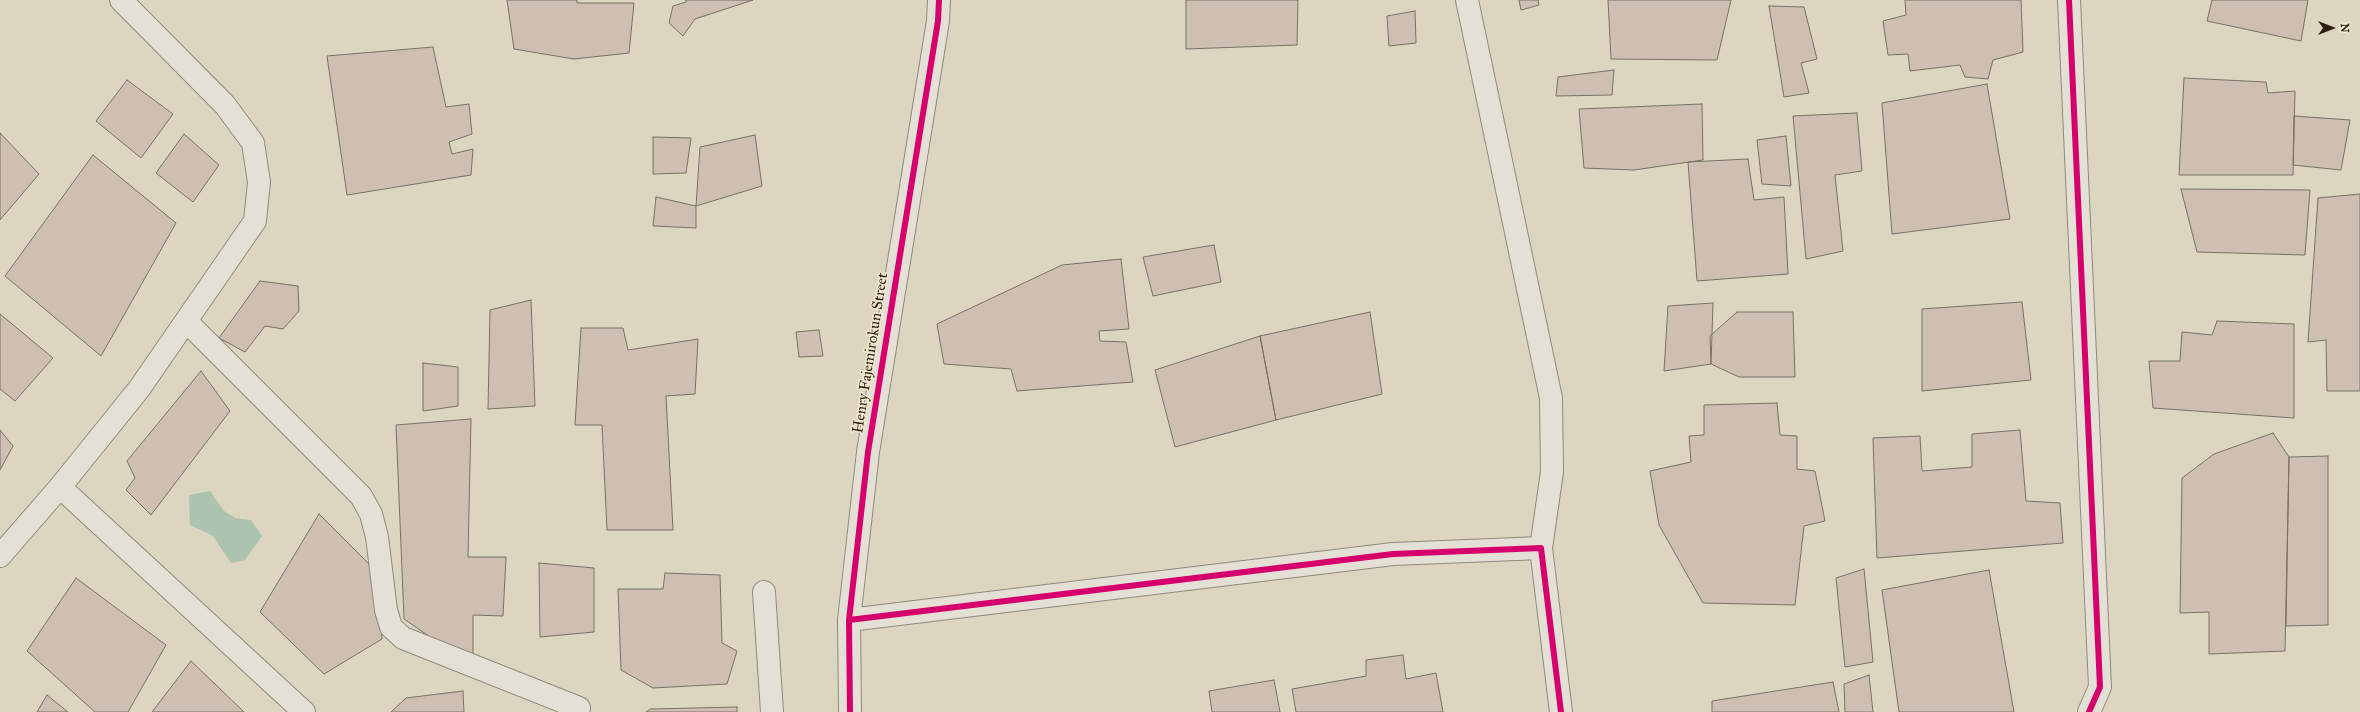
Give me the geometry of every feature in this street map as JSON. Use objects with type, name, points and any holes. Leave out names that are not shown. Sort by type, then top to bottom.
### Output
[{"type":"street","points":[[0,556],[60,487],[139,389],[187,322],[255,221],[259,182],[253,143],[225,105],[121,0]]},
{"type":"street","name":"Henry Fajemirokun Street","points":[[850,712],[849,620],[868,452],[938,21],[939,0]]},
{"type":"street","points":[[1467,0],[1551,398],[1552,472],[1541,548],[1562,712]]},
{"type":"street","points":[[2069,0],[2100,687],[2089,712]]},
{"type":"street","points":[[187,322],[360,496],[371,514],[377,537],[386,610],[391,627],[403,638],[579,708]]},
{"type":"street","points":[[60,487],[304,712]]},
{"type":"street","points":[[849,620],[1393,554],[1541,548]]},
{"type":"street","points":[[764,592],[772,712]]},
{"type":"shaded area","points":[[210,491],[224,511],[235,518],[251,520],[262,536],[245,560],[231,563],[213,536],[190,525],[189,495]]},
{"type":"building","points":[[507,0],[577,0],[577,3],[634,3],[629,53],[574,59],[514,49]]},
{"type":"building","points":[[686,0],[753,0],[695,19],[683,36],[669,23],[673,6],[686,2]]},
{"type":"building","points":[[1186,0],[1298,0],[1297,45],[1186,49]]},
{"type":"building","points":[[1519,0],[1538,0],[1539,5],[1521,10]]},
{"type":"building","points":[[1608,0],[1731,0],[1717,60],[1611,59]]},
{"type":"building","points":[[1905,0],[2021,0],[2023,52],[1993,60],[1988,79],[1965,77],[1960,65],[1910,71],[1908,54],[1888,55],[1883,21],[1906,15]]},
{"type":"building","points":[[2212,0],[2308,0],[2301,41],[2207,21]]},
{"type":"building","points":[[1769,6],[1804,7],[1817,59],[1801,63],[1809,93],[1784,97]]},
{"type":"building","points":[[1415,11],[1416,43],[1389,46],[1387,16]]},
{"type":"building","points":[[433,47],[446,107],[469,104],[472,134],[449,142],[452,154],[473,149],[471,175],[347,195],[327,56]]},
{"type":"building","points":[[1614,70],[1612,95],[1556,96],[1558,77]]},
{"type":"building","points":[[2184,78],[2266,82],[2268,93],[2295,91],[2293,175],[2179,175]]},
{"type":"building","points":[[127,80],[173,114],[141,158],[96,121]]},
{"type":"building","points":[[1987,84],[2010,219],[1892,234],[1882,103]]},
{"type":"building","points":[[1702,104],[1703,160],[1634,170],[1584,168],[1579,109]]},
{"type":"building","points":[[1857,113],[1862,171],[1835,175],[1843,251],[1806,259],[1793,116]]},
{"type":"building","points":[[2294,116],[2350,120],[2341,170],[2293,165]]},
{"type":"building","points":[[0,133],[39,174],[0,220]]},
{"type":"building","points":[[184,134],[219,165],[193,202],[156,173]]},
{"type":"building","points":[[755,135],[762,186],[696,206],[700,147]]},
{"type":"building","points":[[1786,136],[1791,186],[1762,184],[1757,140]]},
{"type":"building","points":[[653,137],[691,138],[686,173],[653,174]]},
{"type":"building","points":[[93,155],[176,223],[101,356],[5,276]]},
{"type":"building","points":[[1748,159],[1754,200],[1784,197],[1788,274],[1697,281],[1688,162]]},
{"type":"building","points":[[2181,189],[2310,190],[2305,255],[2197,252]]},
{"type":"building","points":[[2360,194],[2360,391],[2327,391],[2326,340],[2308,342],[2318,198]]},
{"type":"building","points":[[656,197],[696,206],[696,228],[653,226]]},
{"type":"building","points":[[1214,245],[1221,282],[1153,296],[1143,257]]},
{"type":"building","points":[[1121,259],[1129,329],[1099,331],[1100,341],[1126,342],[1133,382],[1017,391],[1011,369],[944,364],[937,324],[1062,265]]},
{"type":"building","points":[[260,281],[298,286],[299,311],[283,329],[265,326],[245,352],[219,338]]},
{"type":"building","points":[[531,300],[535,406],[488,409],[490,310]]},
{"type":"building","points":[[2022,302],[2031,380],[1922,391],[1922,309]]},
{"type":"building","points":[[1713,303],[1711,364],[1664,371],[1668,306]]},
{"type":"building","points":[[1370,312],[1382,394],[1276,420],[1260,336]]},
{"type":"building","points":[[1737,312],[1793,312],[1795,377],[1739,377],[1711,364],[1710,336]]},
{"type":"building","points":[[0,314],[53,358],[15,401],[0,389]]},
{"type":"building","points":[[2217,321],[2294,324],[2294,418],[2153,408],[2149,361],[2180,361],[2182,332],[2212,335]]},
{"type":"building","points":[[581,328],[623,328],[628,350],[698,339],[695,394],[666,396],[673,530],[607,530],[602,425],[575,425]]},
{"type":"building","points":[[819,330],[823,356],[799,357],[796,332]]},
{"type":"building","points":[[1260,336],[1276,420],[1175,447],[1155,370]]},
{"type":"building","points":[[423,363],[458,367],[458,406],[423,411]]},
{"type":"building","points":[[201,371],[230,411],[151,515],[126,490],[135,478],[127,461]]},
{"type":"building","points":[[1777,403],[1780,435],[1797,436],[1797,469],[1815,471],[1825,521],[1804,526],[1795,605],[1703,603],[1659,525],[1650,471],[1691,462],[1689,436],[1704,435],[1704,405]]},
{"type":"building","points":[[471,419],[468,557],[506,557],[503,616],[473,615],[473,660],[449,650],[404,619],[396,425]]},
{"type":"building","points":[[0,430],[13,446],[0,470]]},
{"type":"building","points":[[2020,430],[2026,501],[2060,503],[2063,543],[1877,558],[1873,438],[1920,436],[1922,471],[1972,467],[1972,434]]},
{"type":"building","points":[[2273,433],[2289,457],[2285,651],[2209,654],[2209,612],[2180,613],[2182,478],[2214,454]]},
{"type":"building","points":[[2328,456],[2328,625],[2286,626],[2289,457]]},
{"type":"building","points":[[319,514],[377,572],[382,639],[324,674],[260,612]]},
{"type":"building","points":[[539,563],[594,568],[594,632],[540,637]]},
{"type":"building","points":[[1864,569],[1873,662],[1845,667],[1836,578]]},
{"type":"building","points":[[1989,570],[2014,712],[1899,712],[1882,590]]},
{"type":"building","points":[[665,573],[720,575],[722,643],[737,651],[727,684],[653,688],[621,670],[618,589],[663,589]]},
{"type":"building","points":[[76,578],[166,645],[128,712],[95,712],[27,651]]},
{"type":"building","points":[[1403,655],[1406,679],[1436,673],[1443,712],[1296,712],[1292,689],[1366,676],[1366,660]]},
{"type":"building","points":[[191,661],[244,712],[152,712]]},
{"type":"building","points":[[1869,675],[1873,712],[1845,712],[1844,684]]},
{"type":"building","points":[[1274,680],[1280,712],[1212,712],[1209,691]]},
{"type":"building","points":[[1833,682],[1839,712],[1712,712],[1712,701]]},
{"type":"building","points":[[463,691],[464,712],[391,712],[406,698]]},
{"type":"building","points":[[47,695],[68,712],[37,712]]},
{"type":"building","points":[[737,707],[737,712],[646,712],[650,709]]},
{"type":"cycle path","points":[[850,712],[849,620],[868,452],[938,21],[939,0]]},
{"type":"cycle path","points":[[2069,0],[2100,687],[2089,712]]},
{"type":"cycle path","points":[[849,620],[1393,554],[1541,548],[1561,712]]}]
